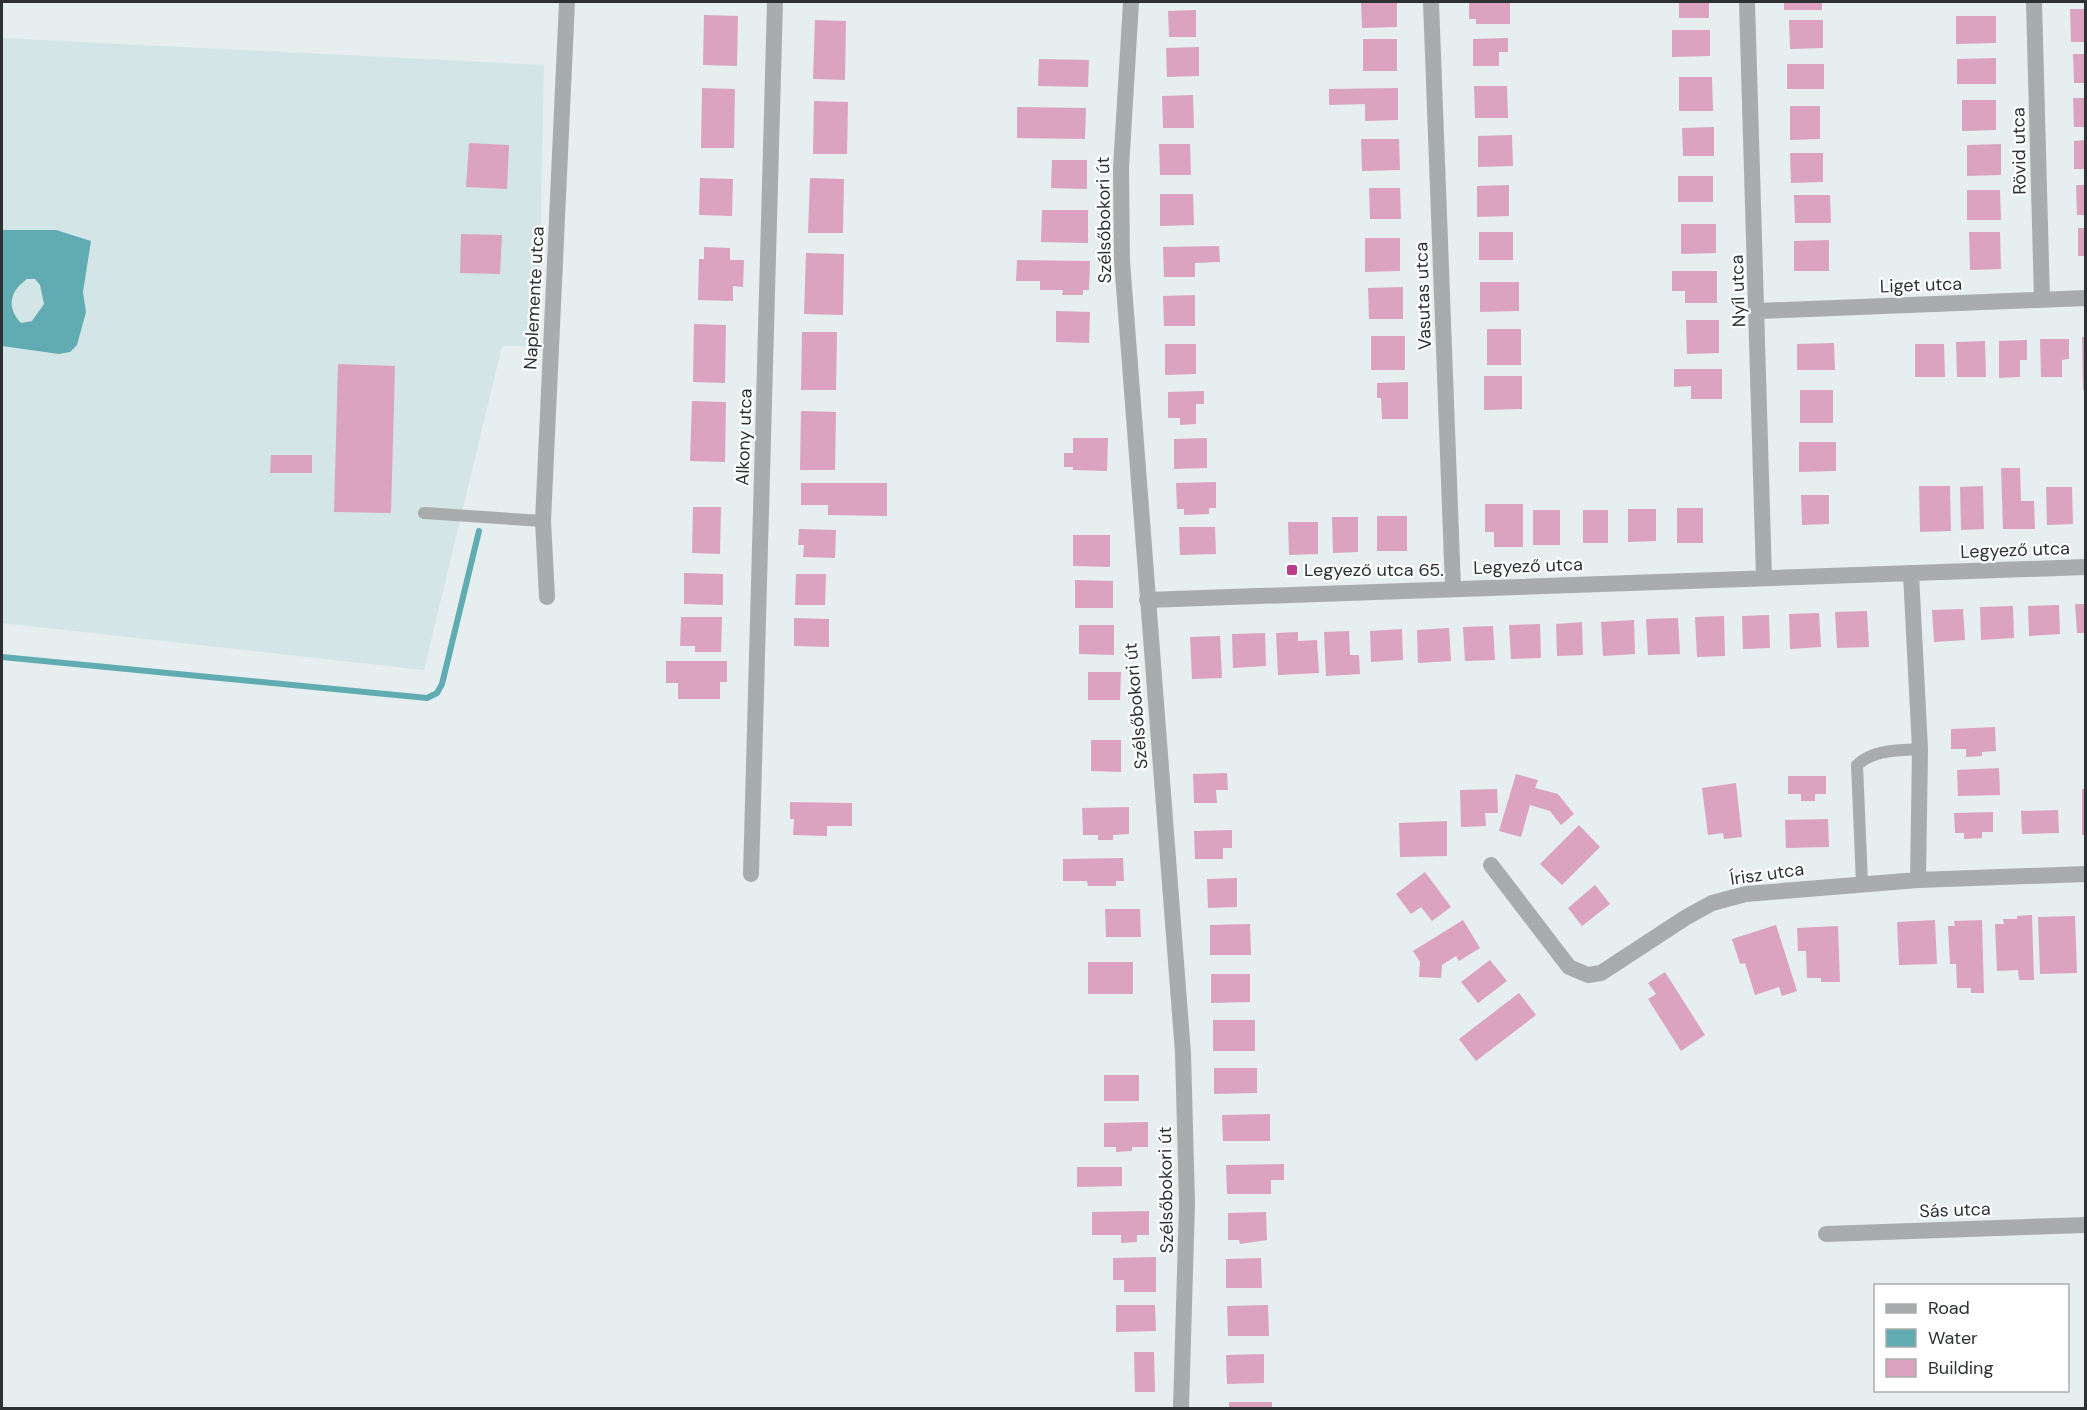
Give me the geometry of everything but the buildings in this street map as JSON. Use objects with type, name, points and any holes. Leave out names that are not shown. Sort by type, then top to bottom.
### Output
[{"type":"street","name":"Naplemente utca","points":[[547,597],[543,521],[567,2]]},
{"type":"street","name":"Alkony utca","points":[[751,874],[775,2]]},
{"type":"street","name":"Szélsőbokori út","points":[[1131,2],[1121,168],[1122,261],[1183,1053],[1187,1203],[1185,1350],[1181,1408]]},
{"type":"street","name":"Vasutas utca","points":[[1431,2],[1453,588]]},
{"type":"street","name":"Nyíl utca","points":[[1747,2],[1758,311],[1764,578]]},
{"type":"street","name":"Rövid utca","points":[[2034,2],[2042,300]]},
{"type":"street","name":"Liget utca","points":[[1758,311],[2085,298]]},
{"type":"street","name":"Legyező utca","points":[[1147,600],[2085,567]]},
{"type":"street","points":[[1911,574],[1920,749],[1918,880]]},
{"type":"street","name":"Írisz utca","points":[[1491,865],[1569,967],[1588,975],[1601,973],[1712,903],[1746,894],[1862,883],[2085,874]]},
{"type":"street","name":"Sás utca","points":[[1826,1234],[2085,1225]]},
{"type":"lane","points":[[424,513],[543,521]]},
{"type":"lane","points":[[1862,883],[1857,765],[1865,757],[1881,752],[1920,749]]},
{"type":"shaded area","points":[[2,38],[544,65],[538,346],[502,346],[424,670],[2,623]]},
{"type":"water","points":[[2,230],[56,230],[91,241],[83,292],[86,312],[77,345],[70,352],[59,354],[2,346]],"holes":[[[27,279],[35,279],[40,285],[44,304],[32,321],[21,323],[13,311],[12,300],[21,284]]]},
{"type":"waterway","points":[[2,657],[427,698],[437,693],[442,684],[479,531]]},
{"type":"place","name":"Legyező utca 65.","points":[[1292,570]]}]
